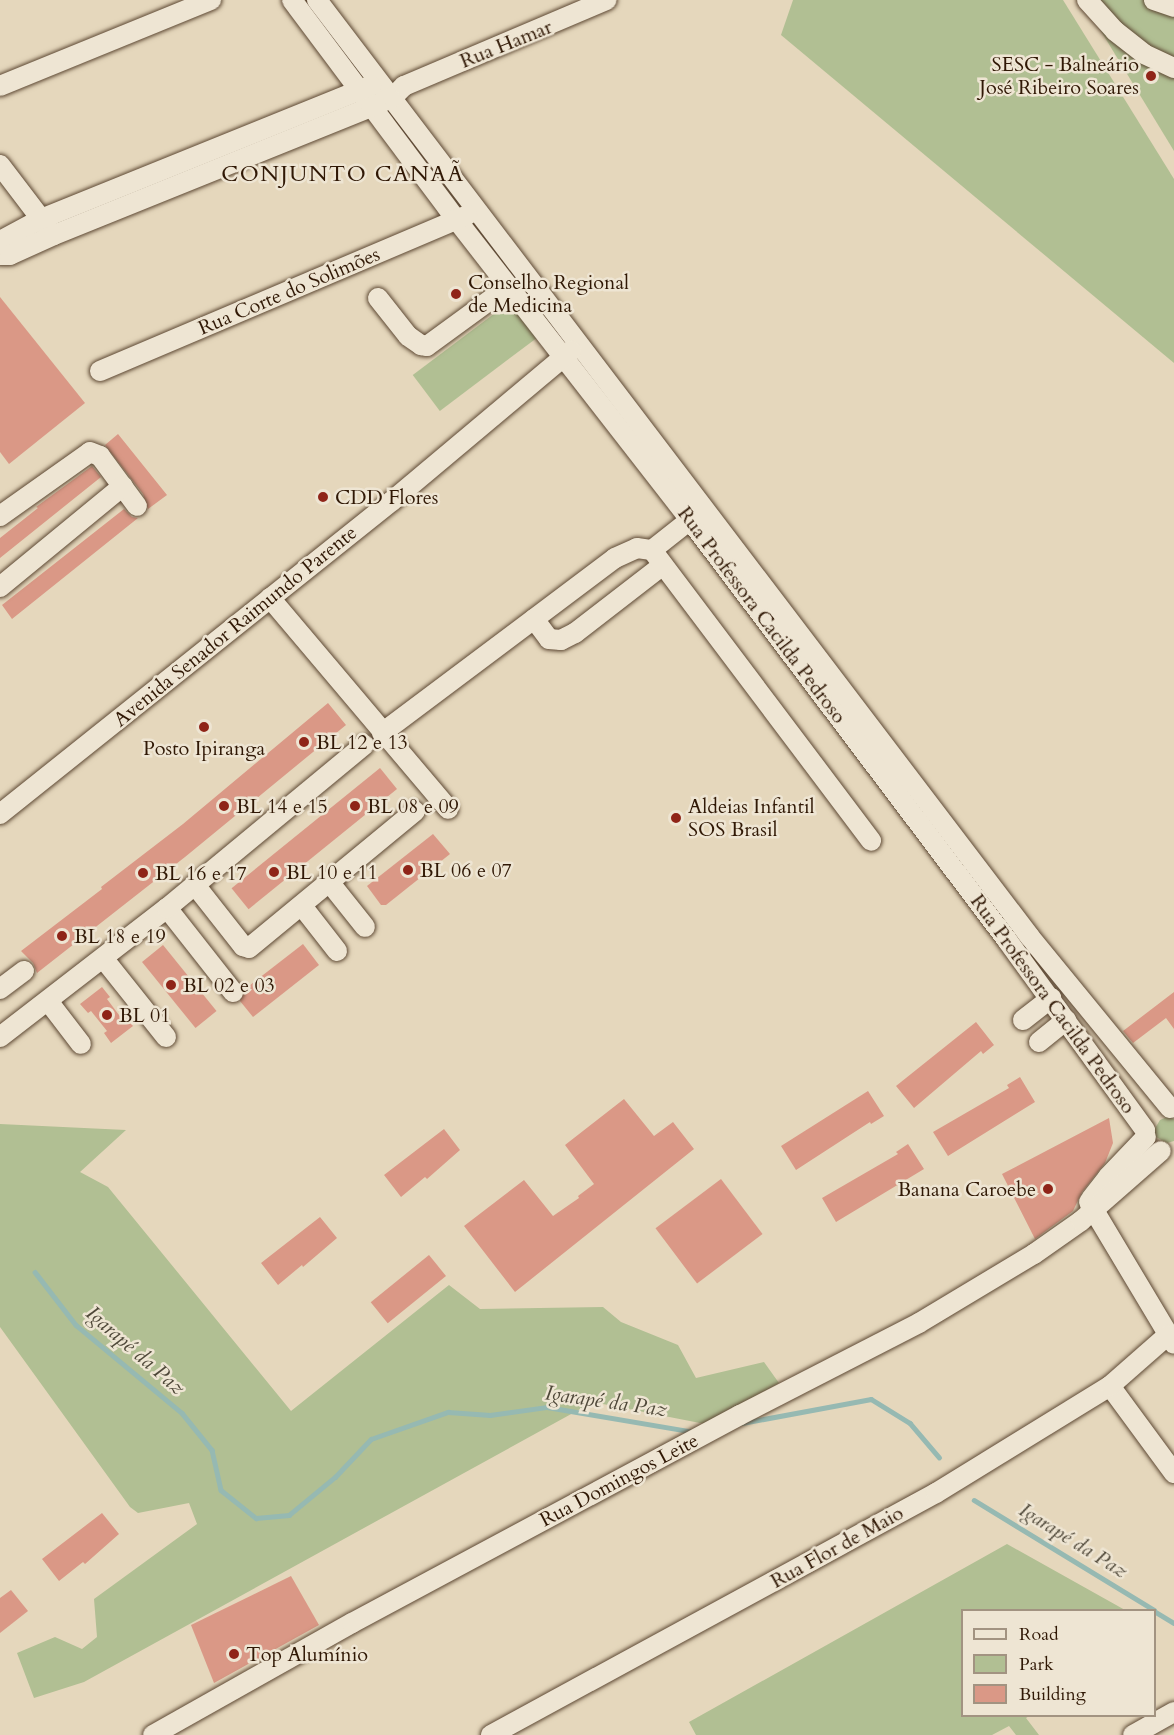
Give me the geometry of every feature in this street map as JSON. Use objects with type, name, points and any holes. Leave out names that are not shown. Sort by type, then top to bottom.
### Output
[{"type":"street","points":[[0,86],[211,0]]},
{"type":"street","name":"Rua Professora Cacilda Pedroso","points":[[292,0],[456,219],[690,520],[1051,998],[1145,1133],[1149,1143],[1168,1151]]},
{"type":"street","name":"Rua Professora Cacilda Pedroso","points":[[317,0],[393,88],[478,210],[578,344],[1030,937],[1172,1109]]},
{"type":"street","name":"Rua Hamar","points":[[393,88],[607,0]]},
{"type":"street","points":[[1087,0],[1115,31],[1144,54],[1174,68]]},
{"type":"street","points":[[1154,0],[1174,7]]},
{"type":"street","points":[[0,241],[41,219],[360,91],[393,88]]},
{"type":"street","points":[[0,255],[10,255],[54,235],[371,107],[393,88]]},
{"type":"street","points":[[0,165],[54,235]]},
{"type":"street","name":"Rua Corte do Solimões","points":[[100,371],[478,210]]},
{"type":"street","points":[[378,298],[408,336],[421,345],[428,345],[508,287]]},
{"type":"street","name":"Avenida Senador Raimundo Parente","points":[[0,814],[270,598],[578,344]]},
{"type":"street","points":[[0,516],[90,452],[100,456],[137,506]]},
{"type":"street","points":[[0,587],[123,486]]},
{"type":"street","points":[[534,619],[549,639],[561,640],[575,633],[657,558],[690,520]]},
{"type":"street","points":[[382,733],[625,552],[637,548],[657,558],[871,841]]},
{"type":"street","points":[[270,598],[448,809]]},
{"type":"street","points":[[0,1037],[167,908],[364,745]]},
{"type":"street","points":[[195,885],[247,948],[302,906],[415,811]]},
{"type":"street","points":[[330,883],[365,927]]},
{"type":"street","points":[[302,906],[337,951]]},
{"type":"street","points":[[167,908],[233,992]]},
{"type":"street","points":[[103,958],[166,1037]]},
{"type":"street","points":[[0,989],[24,971]]},
{"type":"street","points":[[1023,1020],[1051,998]]},
{"type":"street","points":[[48,1001],[81,1044]]},
{"type":"street","points":[[1039,1042],[1066,1020]]},
{"type":"street","name":"Rua Domingos Leite","points":[[1088,1211],[1108,1177],[1145,1133],[1150,1116],[1155,1111],[1172,1109]]},
{"type":"street","name":"Rua Domingos Leite","points":[[153,1735],[352,1623],[740,1414],[919,1323],[1034,1254],[1168,1151]]},
{"type":"street","points":[[1088,1211],[1171,1340]]},
{"type":"street","name":"Rua Flor de Maio","points":[[491,1735],[936,1493],[1110,1386],[1171,1340]]},
{"type":"street","points":[[1110,1386],[1174,1473]]},
{"type":"street","points":[[1133,1735],[1174,1712]]},
{"type":"green space","points":[[793,0],[1063,0],[1174,179],[1174,363],[781,35]]},
{"type":"green space","name":"SESC - Balneário José Ribeiro Soares","points":[[1082,0],[1174,0],[1174,151]]},
{"type":"green space","points":[[511,301],[538,337],[440,411],[413,375]]},
{"type":"green space","points":[[1167,1117],[1174,1119],[1174,1141],[1167,1143],[1156,1137],[1154,1130],[1160,1120]]},
{"type":"green space","points":[[0,1124],[126,1130],[80,1172],[108,1187],[291,1411],[449,1285],[480,1309],[603,1307],[621,1322],[678,1345],[696,1378],[764,1362],[779,1383],[705,1424],[593,1402],[84,1682],[34,1698],[17,1653],[55,1637],[82,1649],[97,1637],[94,1599],[197,1524],[189,1503],[138,1513],[130,1507],[0,1327]]},
{"type":"green space","points":[[1007,1544],[1123,1609],[961,1609],[961,1717],[1028,1717],[1026,1718],[1039,1735],[1016,1735],[1009,1726],[992,1735],[696,1735],[689,1722]]},
{"type":"building","points":[[0,297],[85,403],[9,464],[0,452]]},
{"type":"building","points":[[118,434],[167,495],[148,509],[143,494],[105,445]]},
{"type":"building","points":[[92,466],[101,477],[0,558],[0,538],[38,508],[36,507]]},
{"type":"building","points":[[124,509],[132,517],[138,518],[12,619],[2,605]]},
{"type":"building","points":[[328,703],[346,725],[185,857],[37,973],[33,963],[21,951],[183,824]]},
{"type":"building","points":[[380,768],[397,789],[249,909],[232,888]]},
{"type":"building","name":"BL 06 e 07","points":[[433,834],[450,854],[386,905],[381,905],[367,886]]},
{"type":"building","points":[[303,944],[319,965],[253,1017],[240,1001],[245,989]]},
{"type":"building","name":"BL 02 e 03","points":[[163,945],[216,1011],[196,1028],[142,962]]},
{"type":"building","name":"BL 01","points":[[102,987],[110,997],[107,999],[122,1019],[125,1016],[133,1026],[111,1043],[104,1033],[107,1031],[91,1011],[88,1013],[80,1004]]},
{"type":"building","points":[[1174,992],[1174,1029],[1166,1018],[1133,1043],[1123,1031]]},
{"type":"building","points":[[976,1022],[994,1045],[983,1054],[981,1051],[914,1108],[896,1086]]},
{"type":"building","points":[[1020,1077],[1035,1102],[948,1156],[933,1132],[1009,1088],[1007,1085]]},
{"type":"building","points":[[868,1091],[884,1116],[871,1124],[870,1122],[796,1170],[781,1146]]},
{"type":"building","points":[[624,1099],[654,1136],[673,1122],[694,1149],[515,1292],[464,1226],[524,1180],[553,1216],[579,1198],[578,1196],[594,1184],[565,1145]]},
{"type":"building","name":"Banana Caroebe","points":[[1109,1118],[1113,1143],[1105,1163],[1082,1192],[1073,1211],[1035,1239],[1002,1174]]},
{"type":"building","points":[[444,1129],[460,1150],[427,1179],[425,1177],[401,1197],[384,1175]]},
{"type":"building","points":[[908,1144],[924,1169],[836,1222],[822,1198],[898,1154],[896,1152]]},
{"type":"building","points":[[721,1179],[763,1234],[697,1283],[656,1228]]},
{"type":"building","points":[[320,1217],[337,1238],[278,1285],[261,1263]]},
{"type":"building","points":[[429,1255],[446,1276],[388,1323],[371,1302]]},
{"type":"building","points":[[102,1513],[119,1534],[85,1564],[83,1562],[59,1581],[42,1559]]},
{"type":"building","name":"Top Alumínio","points":[[291,1576],[319,1625],[214,1683],[191,1625]]},
{"type":"building","points":[[11,1590],[28,1611],[0,1633],[0,1598]]},
{"type":"waterway","name":"Igarapé da Paz","points":[[35,1272],[76,1325],[182,1413],[212,1450],[221,1490],[256,1518],[289,1515],[335,1477],[371,1439],[448,1412],[490,1415],[547,1407],[695,1432]]},
{"type":"waterway","name":"Igarapé da Paz","points":[[742,1423],[871,1399],[910,1423],[939,1457]]},
{"type":"waterway","name":"Igarapé da Paz","points":[[974,1500],[1152,1609]]},
{"type":"waterway","name":"Igarapé da Paz","points":[[1156,1612],[1174,1623]]},
{"type":"place","name":"SESC - Balneário José Ribeiro Soares","points":[[1151,76]]},
{"type":"place","name":"Conselho Regional de Medicina","points":[[456,294]]},
{"type":"place","name":"CDD Flores","points":[[323,497]]},
{"type":"place","name":"Posto Ipiranga","points":[[204,727]]},
{"type":"place","name":"BL 12 e 13","points":[[304,742]]},
{"type":"place","name":"BL 14 e 15","points":[[224,806]]},
{"type":"place","name":"BL 08 e 09","points":[[355,806]]},
{"type":"place","name":"Aldeias Infantil SOS Brasil","points":[[676,818]]},
{"type":"place","name":"BL 06 e 07","points":[[408,870]]},
{"type":"place","name":"BL 10 e 11","points":[[274,872]]},
{"type":"place","name":"BL 16 e 17","points":[[143,873]]},
{"type":"place","name":"BL 18 e 19","points":[[62,936]]},
{"type":"place","name":"BL 02 e 03","points":[[171,985]]},
{"type":"place","name":"BL 01","points":[[107,1015]]},
{"type":"place","name":"Banana Caroebe","points":[[1048,1189]]},
{"type":"place","name":"Top Alumínio","points":[[234,1654]]},
{"type":"district","name":"CONJUNTO CANAÃ","points":[[343,175]]}]
